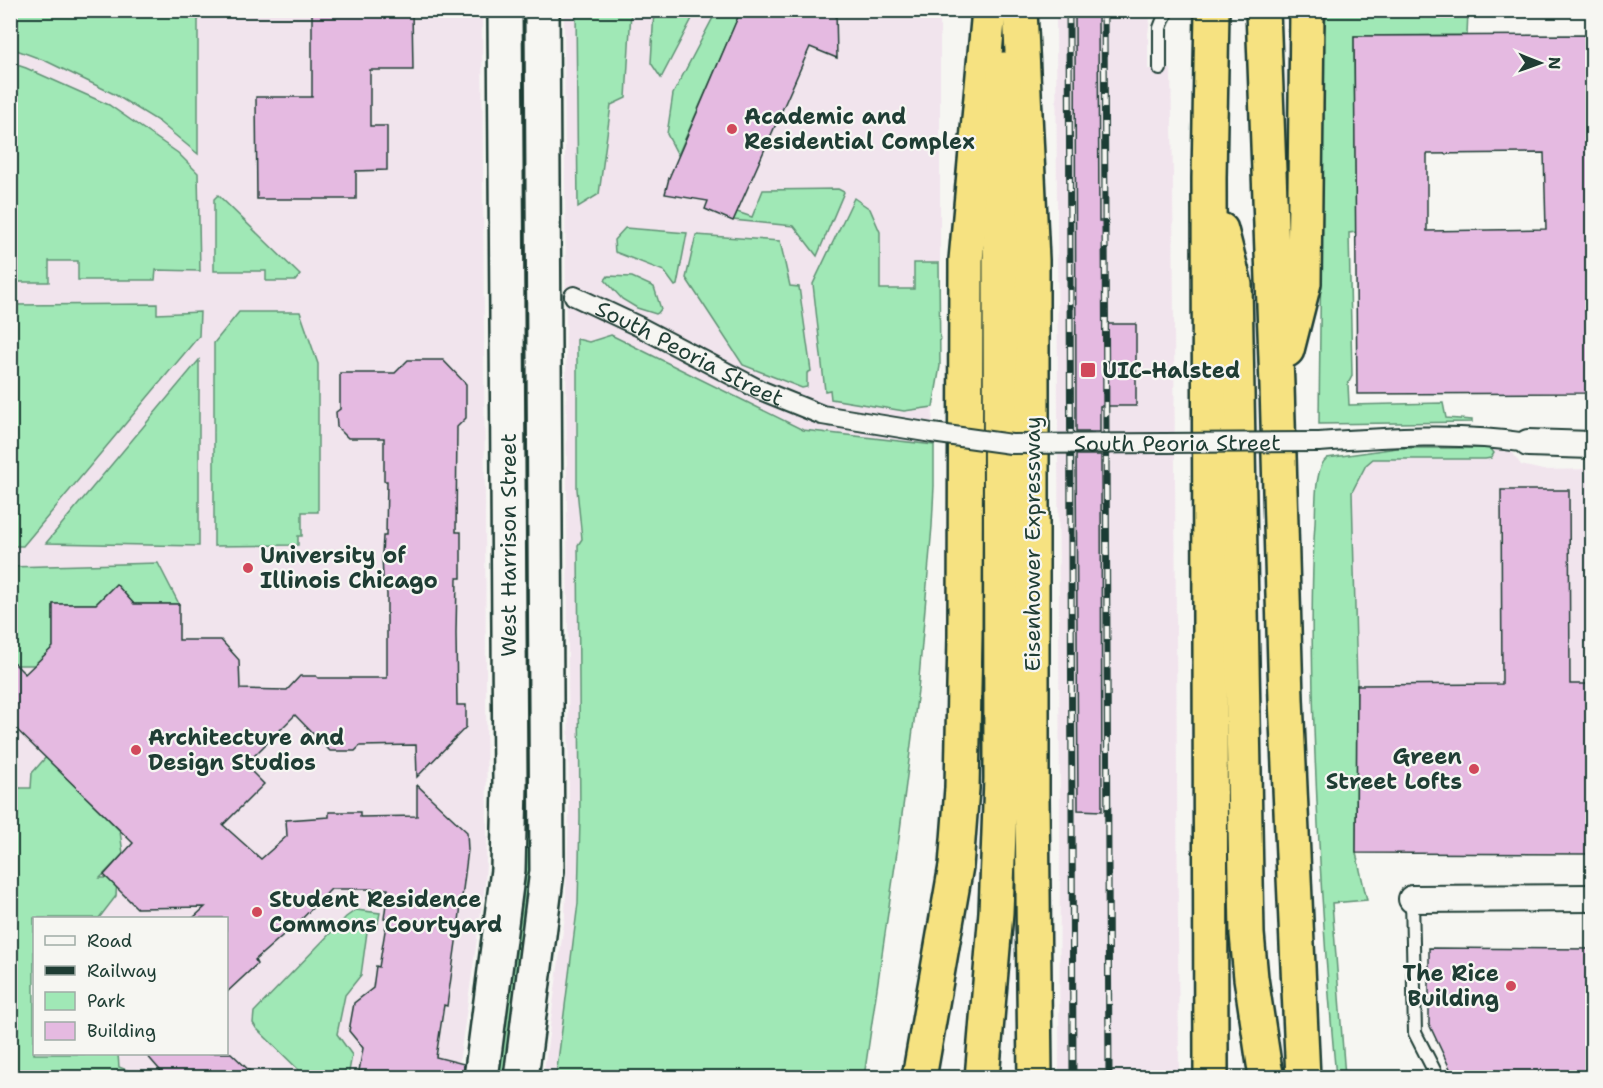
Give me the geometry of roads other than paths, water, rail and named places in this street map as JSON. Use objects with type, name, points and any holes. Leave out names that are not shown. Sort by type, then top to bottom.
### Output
[{"type":"highway","points":[[919,1077],[956,866],[962,788],[966,624],[966,260],[989,10]]},
{"type":"highway","points":[[982,1077],[996,912],[1000,779],[1000,262],[1005,10]]},
{"type":"highway","name":"Eisenhower Expressway","points":[[1020,10],[1032,260],[1032,798],[1035,1077]]},
{"type":"highway","points":[[1211,1077],[1209,178],[1212,10]]},
{"type":"highway","points":[[1263,10],[1286,687],[1303,1077]]},
{"type":"highway","points":[[1277,386],[1304,283],[1307,10]]},
{"type":"highway","points":[[1209,178],[1235,285],[1247,934],[1251,978],[1267,1077]]},
{"type":"main road","name":"West Harrison Street","points":[[481,1077],[508,870],[510,784],[505,10]]},
{"type":"main road","name":"West Harrison Street","points":[[521,1077],[547,871],[542,10]]},
{"type":"street","name":"South Peoria Street","points":[[574,296],[638,326],[760,390],[822,415],[932,433],[1011,444],[1318,442],[1395,436],[1498,438],[1528,443],[1593,445]]},
{"type":"street","points":[[1412,899],[1593,898]]},
{"type":"lane","points":[[1160,69],[1160,28],[1167,10]]},
{"type":"lane","points":[[1412,899],[1415,1033],[1438,1077]]},
{"type":"railway","points":[[1069,10],[1073,1078]]},
{"type":"railway","points":[[1104,10],[1109,1078]]},
{"type":"place","name":"Academic and Residential Complex","points":[[732,129]]},
{"type":"place","name":"UIC-Halsted","points":[[1088,370]]},
{"type":"place","name":"University of Illinois Chicago","points":[[248,568]]},
{"type":"place","name":"Architecture and Design Studios","points":[[136,750]]},
{"type":"place","name":"Green Street Lofts","points":[[1474,769]]},
{"type":"place","name":"Student Residence Commons Courtyard","points":[[257,912]]},
{"type":"place","name":"The Rice Building","points":[[1511,986]]}]
